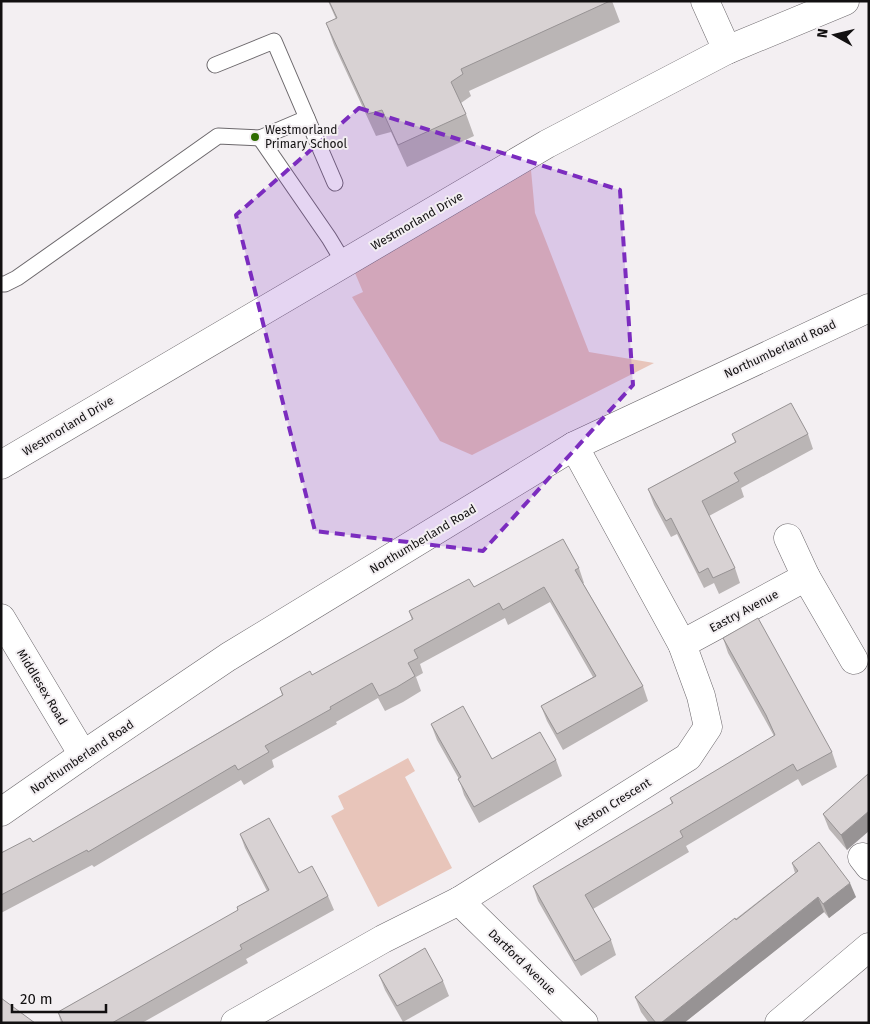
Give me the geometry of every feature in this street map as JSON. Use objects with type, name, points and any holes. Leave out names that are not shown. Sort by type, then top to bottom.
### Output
[{"type":"street","points":[[705,1],[727,50]]},
{"type":"street","name":"Westmorland Drive","points":[[1,465],[548,144],[727,50],[845,1]]},
{"type":"street","name":"Northumberland Road","points":[[1,812],[228,657],[574,446],[869,308]]},
{"type":"street","name":"Keston Crescent","points":[[235,1023],[383,939],[460,900],[688,757],[708,727],[701,696],[682,644],[574,446]]},
{"type":"street","points":[[788,538],[806,577],[854,660]]},
{"type":"street","name":"Eastry Avenue","points":[[682,644],[806,577]]},
{"type":"street","name":"Middlesex Road","points":[[1,618],[83,755]]},
{"type":"street","name":"Dartford Avenue","points":[[460,900],[584,1023]]},
{"type":"street","points":[[779,1023],[869,947]]},
{"type":"lane","points":[[215,65],[274,41],[335,182]]},
{"type":"lane","points":[[1,284],[17,278],[218,136],[260,138],[307,118]]},
{"type":"lane","points":[[260,138],[344,263]]},
{"type":"highlighted area","points":[[359,108],[620,190],[633,385],[483,551],[315,531],[236,215]]},
{"type":"shaded area","points":[[531,170],[535,213],[589,352],[654,363],[472,455],[440,441],[352,297],[363,292],[355,273]]},
{"type":"shaded area","points":[[408,758],[415,771],[405,777],[452,868],[378,907],[331,816],[344,809],[338,796]]},
{"type":"building","points":[[329,1],[610,1],[461,69],[463,74],[451,82],[466,114],[398,145],[382,110],[368,114],[326,23],[337,18]]},
{"type":"building","points":[[791,403],[808,434],[734,473],[739,481],[702,501],[735,568],[713,578],[708,568],[699,573],[671,518],[666,521],[648,489],[736,442],[732,434]]},
{"type":"building","points":[[563,539],[579,568],[575,570],[643,686],[557,734],[541,706],[596,676],[544,587],[503,610],[499,603],[414,650],[418,658],[408,663],[415,676],[397,687],[379,696],[372,683],[330,707],[331,709],[265,746],[269,752],[238,770],[235,765],[88,852],[87,850],[1,895],[1,853],[30,838],[33,842],[283,695],[280,688],[310,671],[312,675],[413,619],[409,611],[469,579],[474,587]]},
{"type":"building","points":[[758,618],[832,752],[797,771],[793,764],[680,831],[683,837],[585,895],[611,940],[575,961],[533,886],[673,803],[670,798],[775,735],[766,715],[723,638]]},
{"type":"building","points":[[463,706],[492,759],[540,732],[556,760],[474,807],[458,779],[461,777],[431,724]]},
{"type":"building","points":[[868,774],[869,811],[841,835],[823,814]]},
{"type":"building","points":[[269,818],[299,873],[312,866],[328,896],[240,945],[242,949],[112,1023],[63,1023],[58,1012],[238,910],[237,907],[269,890],[240,834]]},
{"type":"building","points":[[819,842],[850,883],[823,904],[818,897],[661,1023],[656,1023],[635,997],[798,871],[792,863]]},
{"type":"building","points":[[425,948],[443,981],[397,1006],[379,975]]},
{"type":"building","points":[[1,998],[35,1023],[1,1023]]},
{"type":"place","name":"Westmorland Primary School","points":[[255,137]]}]
